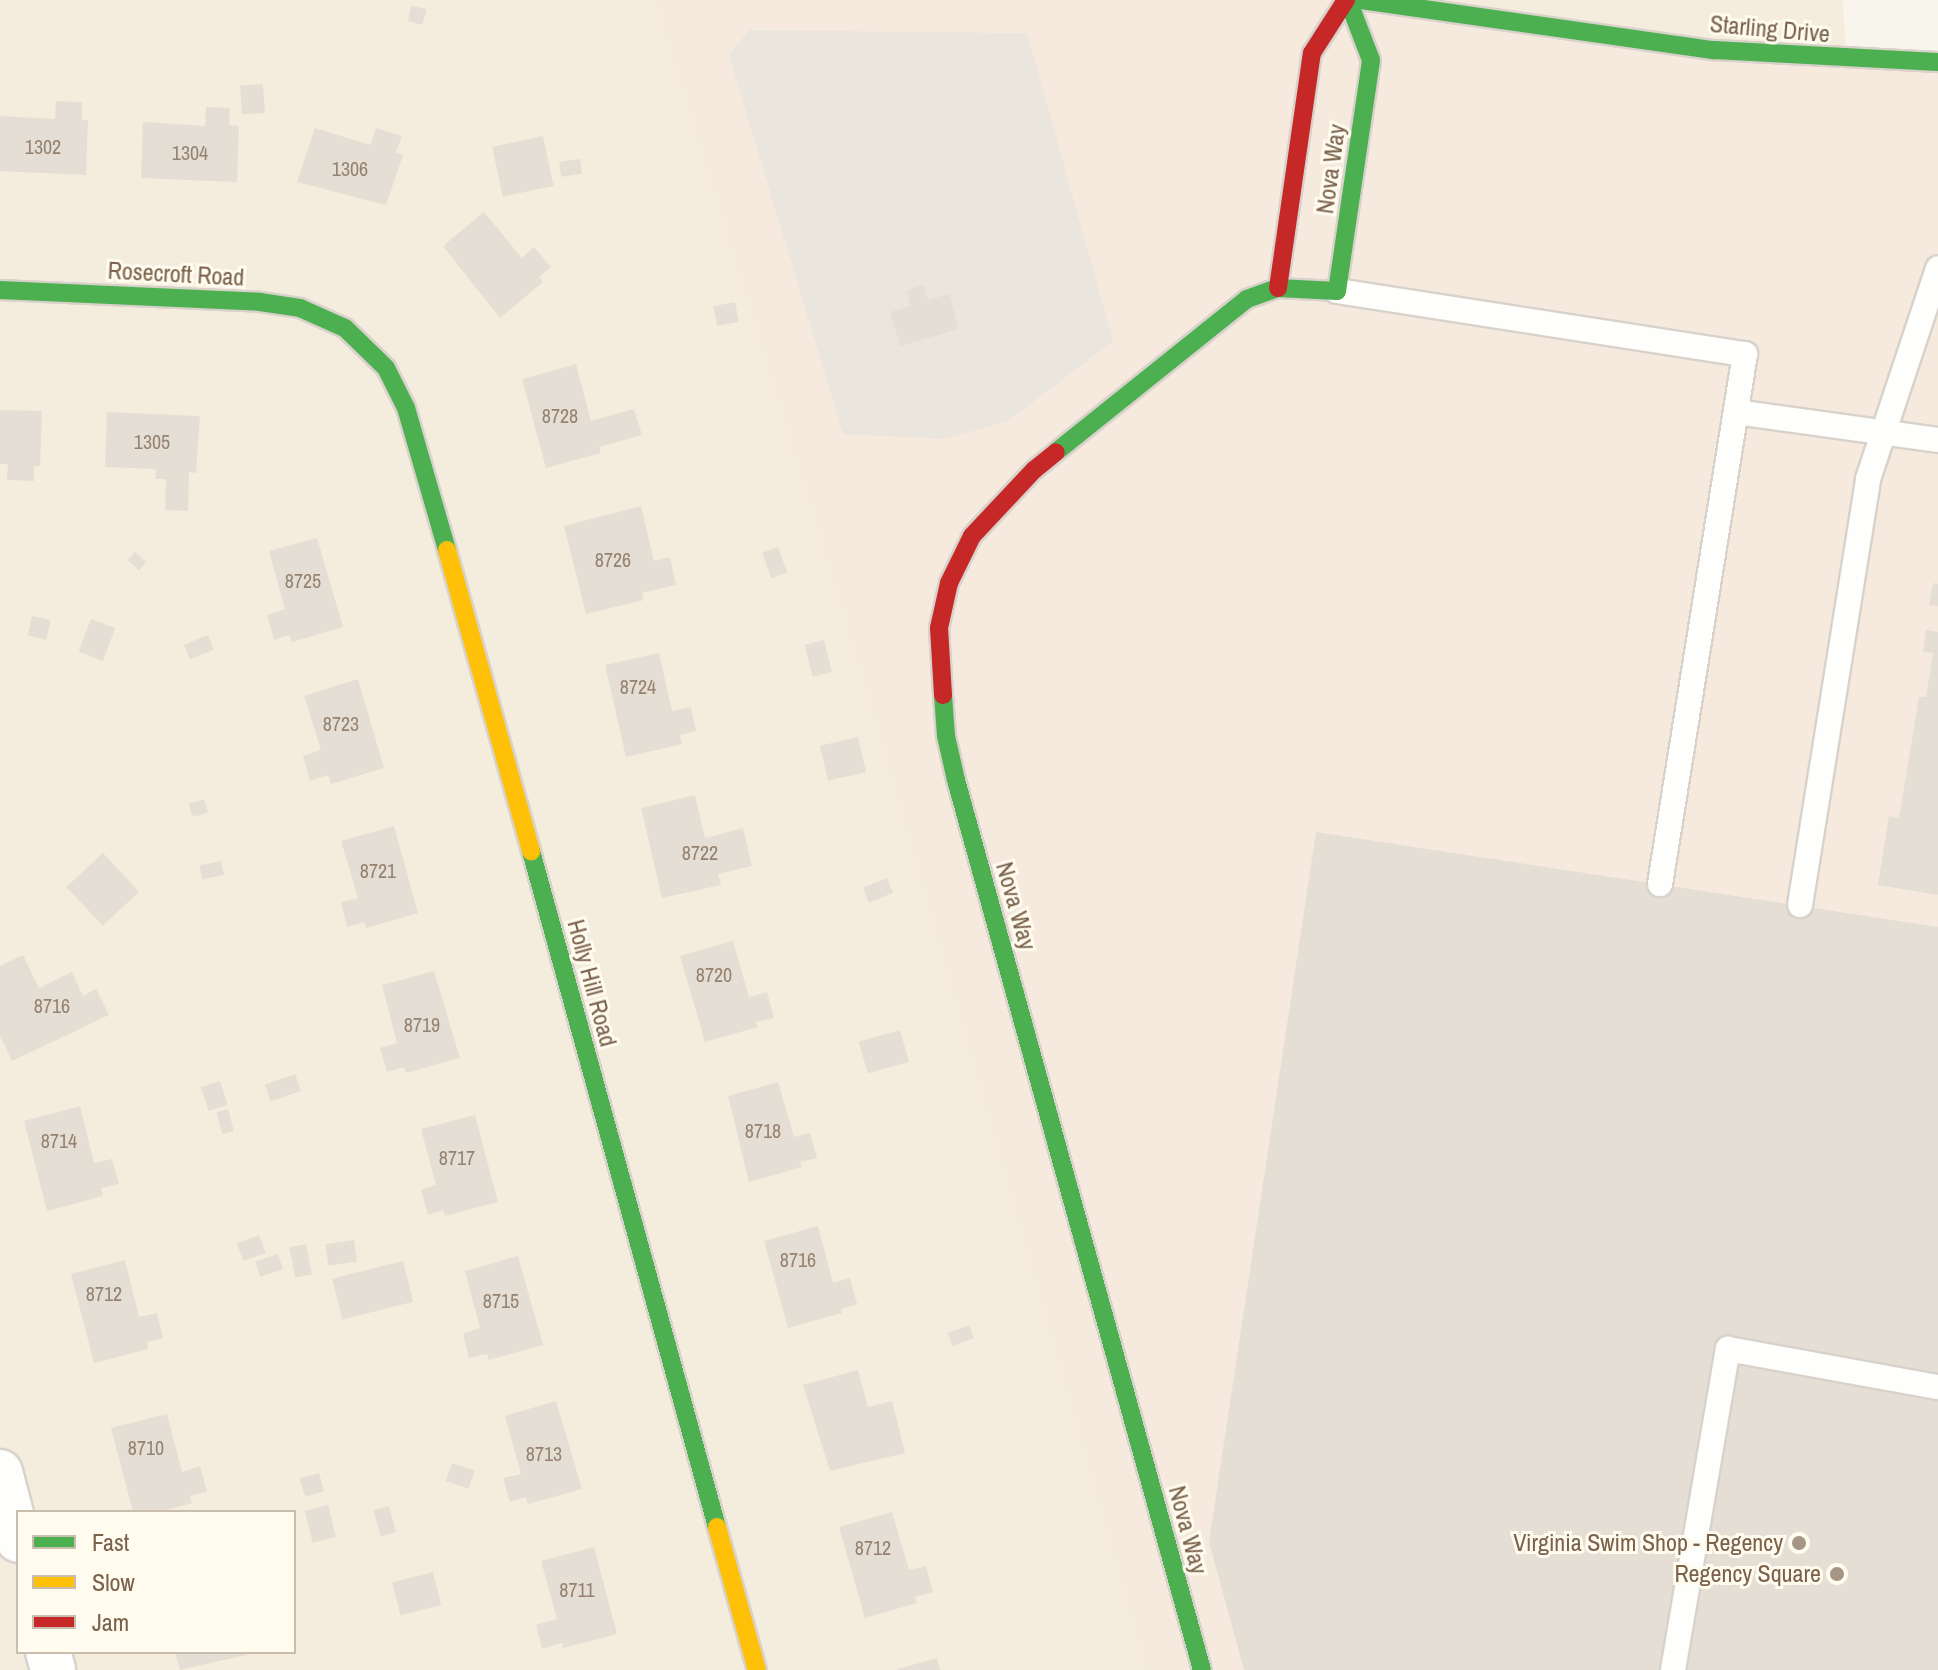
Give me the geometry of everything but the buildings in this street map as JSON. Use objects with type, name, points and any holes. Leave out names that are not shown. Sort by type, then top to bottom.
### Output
[{"type":"street","name":"Nova Way","points":[[1278,288],[1312,53],[1347,0]]},
{"type":"street","name":"Nova Way","points":[[1202,1670],[956,780],[943,709],[939,628],[946,594],[959,558],[972,536],[1012,490],[1247,299],[1278,288],[1337,291],[1371,60],[1347,0]]},
{"type":"street","name":"Starling Drive","points":[[1361,0],[1714,50],[1938,62]]},
{"type":"street","name":"Rosecroft Road","points":[[0,290],[260,302],[300,308],[345,328]]},
{"type":"street","name":"Holly Hill Road","points":[[345,328],[386,368],[406,408],[757,1670]]},
{"type":"street","points":[[0,1472],[16,1532]]},
{"type":"lane","points":[[1800,905],[1868,479],[1930,301],[1938,268]]},
{"type":"lane","points":[[1337,291],[1745,354],[1660,884]]},
{"type":"lane","points":[[1736,412],[1938,440]]},
{"type":"lane","points":[[1673,1670],[1728,1349],[1938,1387]]},
{"type":"shaded area","points":[[0,0],[652,0],[860,677],[1144,1670],[0,1670]]},
{"type":"shaded area","name":"Regency Square","points":[[652,0],[1361,0],[1938,62],[1938,1670],[1144,1670],[860,677]]},
{"type":"shaded area","points":[[1361,0],[1843,0],[1846,59]]},
{"type":"shaded area","points":[[749,30],[1027,33],[1113,341],[1008,421],[945,439],[843,434],[729,55]]},
{"type":"traffic: fast","points":[[1056,452],[1247,299],[1278,288],[1337,291],[1371,60],[1348,0]]},
{"type":"traffic: fast","points":[[1361,0],[1714,50],[1938,62]]},
{"type":"traffic: fast","points":[[0,290],[260,302],[300,308],[345,328],[386,368],[406,408],[447,550]]},
{"type":"traffic: fast","points":[[943,695],[946,736],[956,780],[1202,1670]]},
{"type":"traffic: fast","points":[[531,851],[717,1527]]},
{"type":"traffic: slow","points":[[447,550],[531,851]]},
{"type":"traffic: slow","points":[[717,1527],[757,1670]]},
{"type":"traffic: jam","points":[[1278,288],[1312,53],[1346,0]]},
{"type":"traffic: jam","points":[[943,695],[939,628],[949,583],[972,536],[1034,470],[1056,452]]},
{"type":"place","name":"Virginia Swim Shop - Regency","points":[[1799,1543]]},
{"type":"place","name":"Regency Square","points":[[1837,1574]]}]
